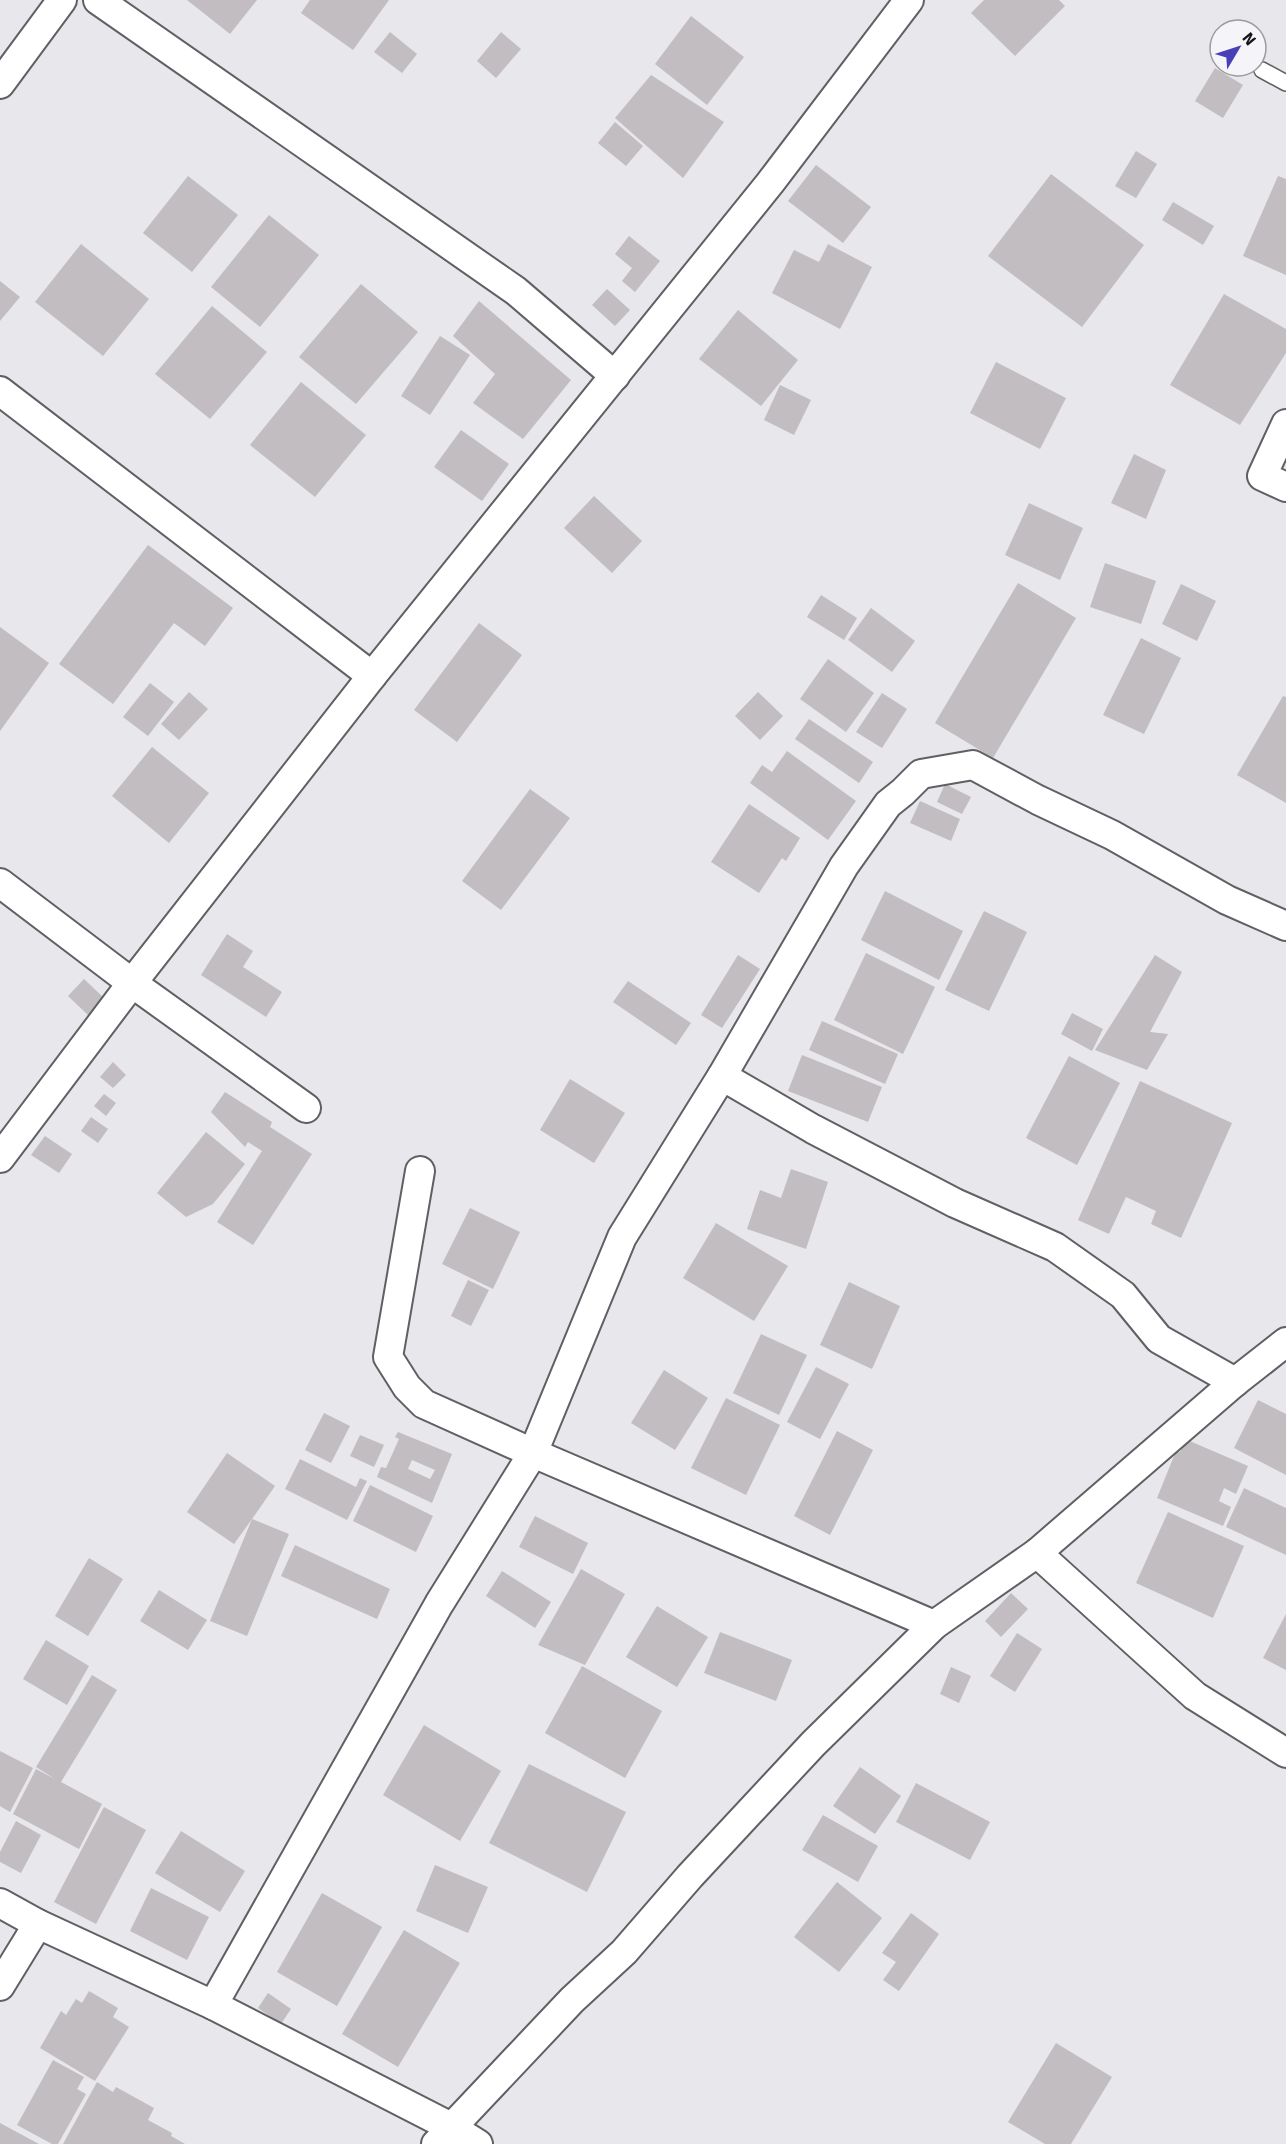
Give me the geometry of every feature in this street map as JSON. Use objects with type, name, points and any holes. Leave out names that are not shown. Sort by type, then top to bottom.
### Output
[{"type":"street","points":[[0,84],[62,0]]},
{"type":"street","points":[[98,0],[516,291],[615,376]]},
{"type":"street","points":[[0,1158],[132,983],[372,676],[770,183],[909,0]]},
{"type":"street","points":[[0,392],[372,676]]},
{"type":"street","points":[[1286,424],[1262,476],[1286,487]]},
{"type":"street","points":[[213,2005],[439,1604],[533,1453],[622,1237],[722,1076],[844,866],[888,804],[921,774],[973,765],[1038,800],[1112,835],[1227,900],[1286,926]]},
{"type":"street","points":[[0,884],[132,983],[306,1108]]},
{"type":"street","points":[[722,1076],[813,1129],[955,1203],[1054,1247],[1123,1295],[1159,1339],[1235,1382]]},
{"type":"street","points":[[420,1171],[388,1357],[406,1387],[424,1404],[934,1625]]},
{"type":"street","points":[[443,2135],[572,2000],[624,1952],[690,1876],[813,1744],[934,1625],[1037,1553],[1235,1382],[1286,1342]]},
{"type":"street","points":[[1037,1553],[1195,1696],[1286,1753]]},
{"type":"street","points":[[0,1903],[38,1924],[213,2005],[443,2135],[478,2144]]},
{"type":"street","points":[[0,1986],[38,1924]]},
{"type":"lane","points":[[1268,73],[1286,83]]},
{"type":"building","points":[[187,0],[257,0],[230,34]]},
{"type":"building","points":[[310,0],[389,0],[353,50],[301,13]]},
{"type":"building","points":[[984,0],[1059,0],[1065,6],[1015,56],[971,13]]},
{"type":"building","points":[[691,16],[744,57],[707,105],[655,64]]},
{"type":"building","points":[[390,32],[417,54],[402,73],[374,52]]},
{"type":"building","points":[[501,32],[521,49],[496,78],[477,61]]},
{"type":"building","points":[[651,75],[724,122],[683,178],[615,118]]},
{"type":"building","points":[[1209,78],[1231,78],[1243,85],[1223,118],[1195,101]]},
{"type":"building","points":[[615,122],[643,146],[626,166],[598,143]]},
{"type":"building","points":[[1136,151],[1157,164],[1136,198],[1115,186]]},
{"type":"building","points":[[816,165],[871,207],[843,243],[788,201]]},
{"type":"building","points":[[1051,174],[1144,245],[1082,327],[988,256]]},
{"type":"building","points":[[188,176],[238,215],[192,272],[143,233]]},
{"type":"building","points":[[1278,176],[1286,179],[1286,275],[1243,256]]},
{"type":"building","points":[[1173,202],[1214,226],[1203,245],[1162,220]]},
{"type":"building","points":[[269,215],[319,255],[260,327],[211,287]]},
{"type":"building","points":[[629,236],[660,261],[635,292],[622,281],[632,268],[615,254]]},
{"type":"building","points":[[81,244],[149,299],[103,356],[35,302]]},
{"type":"building","points":[[828,244],[872,267],[840,329],[772,293],[794,250],[819,262]]},
{"type":"building","points":[[0,281],[20,297],[0,321]]},
{"type":"building","points":[[361,284],[418,332],[356,404],[299,357]]},
{"type":"building","points":[[607,289],[630,310],[615,326],[592,305]]},
{"type":"building","points":[[1224,294],[1286,329],[1286,353],[1240,425],[1170,385]]},
{"type":"building","points":[[479,301],[571,380],[523,439],[473,403],[495,374],[453,336]]},
{"type":"building","points":[[212,306],[267,352],[210,419],[155,374]]},
{"type":"building","points":[[738,310],[798,360],[761,406],[699,359]]},
{"type":"building","points":[[440,336],[470,355],[430,415],[401,396]]},
{"type":"building","points":[[996,362],[1066,398],[1040,449],[970,413]]},
{"type":"building","points":[[301,382],[366,435],[315,497],[250,445]]},
{"type":"building","points":[[780,385],[811,400],[794,435],[764,420]]},
{"type":"building","points":[[461,430],[509,464],[482,501],[434,467]]},
{"type":"building","points":[[1134,454],[1166,470],[1146,519],[1111,503]]},
{"type":"building","points":[[594,496],[642,541],[612,573],[564,528]]},
{"type":"building","points":[[1029,503],[1083,528],[1060,580],[1005,555]]},
{"type":"building","points":[[148,545],[233,608],[205,646],[174,623],[113,704],[59,664]]},
{"type":"building","points":[[1105,563],[1156,581],[1141,624],[1090,607]]},
{"type":"building","points":[[1018,583],[1076,618],[993,758],[935,723]]},
{"type":"building","points":[[1181,584],[1216,601],[1197,641],[1162,624]]},
{"type":"building","points":[[821,595],[857,618],[844,640],[807,617]]},
{"type":"building","points":[[871,608],[915,641],[892,672],[848,640]]},
{"type":"building","points":[[479,623],[522,655],[457,742],[414,710]]},
{"type":"building","points":[[0,627],[49,663],[0,731]]},
{"type":"building","points":[[1141,638],[1181,658],[1144,734],[1103,715]]},
{"type":"building","points":[[828,659],[874,693],[846,732],[800,699]]},
{"type":"building","points":[[150,683],[174,702],[148,736],[123,717]]},
{"type":"building","points":[[189,692],[208,709],[179,740],[161,724]]},
{"type":"building","points":[[758,692],[783,716],[760,740],[735,716]]},
{"type":"building","points":[[882,693],[907,709],[882,748],[856,732]]},
{"type":"building","points":[[1283,696],[1286,697],[1286,803],[1237,775]]},
{"type":"building","points":[[809,719],[873,762],[859,783],[795,739]]},
{"type":"building","points":[[152,747],[209,793],[169,843],[112,796]]},
{"type":"building","points":[[787,751],[856,801],[828,840],[750,783],[762,765],[772,772]]},
{"type":"building","points":[[945,784],[971,797],[962,814],[937,802]]},
{"type":"building","points":[[530,789],[570,818],[501,910],[462,881]]},
{"type":"building","points":[[920,801],[960,819],[951,841],[910,823]]},
{"type":"building","points":[[749,804],[800,838],[786,861],[782,858],[759,893],[711,862]]},
{"type":"building","points":[[885,891],[963,931],[939,980],[861,940]]},
{"type":"building","points":[[984,911],[1027,932],[989,1011],[945,990]]},
{"type":"building","points":[[227,934],[253,951],[243,967],[282,992],[266,1017],[201,975]]},
{"type":"building","points":[[866,953],[935,987],[903,1054],[834,1020]]},
{"type":"building","points":[[738,955],[760,969],[722,1028],[701,1015]]},
{"type":"building","points":[[1155,955],[1182,972],[1150,1032],[1168,1034],[1147,1070],[1095,1050]]},
{"type":"building","points":[[84,979],[105,999],[89,1016],[68,996]]},
{"type":"building","points":[[628,981],[691,1023],[676,1045],[613,1002]]},
{"type":"building","points":[[1072,1013],[1103,1029],[1092,1051],[1061,1034]]},
{"type":"building","points":[[822,1021],[898,1054],[885,1084],[809,1050]]},
{"type":"building","points":[[802,1055],[882,1087],[868,1122],[788,1091]]},
{"type":"building","points":[[1069,1056],[1120,1083],[1077,1165],[1026,1138]]},
{"type":"building","points":[[113,1062],[126,1075],[113,1088],[100,1077]]},
{"type":"building","points":[[570,1079],[625,1113],[594,1163],[540,1130]]},
{"type":"building","points":[[1140,1081],[1232,1123],[1181,1238],[1151,1224],[1156,1211],[1126,1197],[1109,1234],[1078,1220]]},
{"type":"building","points":[[225,1092],[272,1122],[270,1127],[312,1154],[253,1245],[217,1222],[262,1151],[248,1142],[245,1147],[211,1112]]},
{"type":"building","points":[[104,1094],[116,1103],[106,1116],[94,1106]]},
{"type":"building","points":[[91,1117],[108,1129],[98,1143],[81,1131]]},
{"type":"building","points":[[206,1132],[245,1164],[213,1204],[186,1217],[157,1193]]},
{"type":"building","points":[[45,1136],[72,1154],[59,1173],[31,1155]]},
{"type":"building","points":[[791,1169],[828,1182],[806,1249],[747,1229],[760,1190],[781,1198]]},
{"type":"building","points":[[470,1208],[520,1232],[493,1289],[442,1264]]},
{"type":"building","points":[[716,1223],[788,1266],[754,1321],[683,1278]]},
{"type":"building","points":[[468,1280],[489,1290],[471,1326],[451,1316]]},
{"type":"building","points":[[849,1282],[900,1306],[872,1369],[820,1345]]},
{"type":"building","points":[[761,1334],[807,1355],[779,1415],[733,1393]]},
{"type":"building","points":[[816,1367],[849,1384],[820,1439],[787,1422]]},
{"type":"building","points":[[664,1370],[708,1398],[675,1450],[631,1423]]},
{"type":"building","points":[[726,1398],[780,1425],[746,1495],[691,1468]]},
{"type":"building","points":[[1258,1400],[1286,1414],[1286,1475],[1234,1448]]},
{"type":"building","points":[[324,1413],[350,1426],[331,1463],[305,1450]]},
{"type":"building","points":[[837,1431],[873,1450],[830,1535],[794,1516]]},
{"type":"building","points":[[398,1432],[452,1454],[432,1503],[377,1477],[381,1467],[386,1468],[399,1439],[395,1437]],"holes":[[[412,1460],[435,1470],[430,1479],[408,1469]]]},
{"type":"building","points":[[360,1435],[384,1445],[374,1467],[350,1456]]},
{"type":"building","points":[[1185,1439],[1248,1466],[1236,1494],[1224,1488],[1219,1501],[1231,1507],[1223,1526],[1157,1498],[1176,1451],[1180,1452]]},
{"type":"building","points":[[227,1453],[275,1486],[234,1544],[187,1512]]},
{"type":"building","points":[[300,1459],[356,1487],[360,1478],[367,1481],[347,1520],[285,1489]]},
{"type":"building","points":[[370,1485],[433,1516],[416,1552],[353,1521]]},
{"type":"building","points":[[1244,1488],[1286,1508],[1286,1555],[1226,1527]]},
{"type":"building","points":[[1168,1512],[1244,1546],[1213,1618],[1136,1583]]},
{"type":"building","points":[[535,1516],[588,1543],[573,1574],[519,1547]]},
{"type":"building","points":[[252,1519],[289,1534],[247,1636],[210,1621]]},
{"type":"building","points":[[295,1545],[390,1589],[377,1619],[281,1576]]},
{"type":"building","points":[[89,1558],[123,1579],[88,1636],[55,1616]]},
{"type":"building","points":[[581,1569],[625,1594],[585,1665],[538,1645]]},
{"type":"building","points":[[502,1571],[551,1602],[535,1628],[486,1596]]},
{"type":"building","points":[[159,1590],[207,1620],[188,1650],[140,1621]]},
{"type":"building","points":[[1011,1593],[1028,1609],[1001,1637],[985,1621]]},
{"type":"building","points":[[657,1606],[708,1637],[677,1687],[626,1657]]},
{"type":"building","points":[[1286,1614],[1286,1670],[1263,1658]]},
{"type":"building","points":[[720,1632],[792,1660],[776,1701],[704,1673]]},
{"type":"building","points":[[1017,1633],[1042,1649],[1015,1692],[990,1676]]},
{"type":"building","points":[[46,1640],[89,1666],[67,1705],[23,1679]]},
{"type":"building","points":[[582,1666],[662,1711],[625,1778],[545,1733]]},
{"type":"building","points":[[951,1667],[971,1676],[959,1703],[940,1694]]},
{"type":"building","points":[[92,1675],[117,1690],[61,1782],[102,1804],[79,1849],[13,1814],[36,1769],[55,1779],[36,1767]]},
{"type":"building","points":[[424,1725],[501,1771],[460,1841],[383,1795]]},
{"type":"building","points":[[0,1751],[33,1768],[10,1812],[0,1806]]},
{"type":"building","points":[[529,1764],[626,1812],[587,1892],[489,1843]]},
{"type":"building","points":[[860,1767],[901,1796],[875,1834],[833,1806]]},
{"type":"building","points":[[916,1783],[990,1822],[970,1860],[896,1822]]},
{"type":"building","points":[[104,1807],[146,1830],[96,1924],[54,1902]]},
{"type":"building","points":[[823,1815],[878,1846],[858,1882],[802,1850]]},
{"type":"building","points":[[16,1821],[41,1835],[21,1873],[0,1862],[0,1852]]},
{"type":"building","points":[[181,1831],[245,1871],[220,1912],[155,1873]]},
{"type":"building","points":[[435,1865],[488,1887],[468,1933],[416,1911]]},
{"type":"building","points":[[837,1882],[882,1918],[839,1972],[794,1937]]},
{"type":"building","points":[[151,1888],[209,1917],[187,1960],[130,1931]]},
{"type":"building","points":[[322,1893],[382,1927],[337,2006],[277,1972]]},
{"type":"building","points":[[911,1913],[939,1934],[899,1991],[883,1980],[896,1962],[882,1953]]},
{"type":"building","points":[[404,1930],[460,1963],[398,2067],[342,2034]]},
{"type":"building","points":[[89,1991],[118,2008],[113,2017],[129,2027],[95,2081],[40,2048],[61,2011],[66,2015],[76,1999],[82,2003]]},
{"type":"building","points":[[268,1993],[291,2009],[281,2024],[258,2008]]},
{"type":"building","points":[[1056,2043],[1112,2077],[1071,2144],[1045,2144],[1008,2122]]},
{"type":"building","points":[[53,2060],[84,2077],[77,2089],[86,2094],[58,2144],[52,2144],[17,2125]]},
{"type":"building","points":[[97,2082],[113,2092],[116,2087],[154,2108],[148,2120],[172,2133],[171,2136],[185,2144],[63,2144]]},
{"type":"building","points":[[0,2123],[39,2144],[0,2144]]}]
